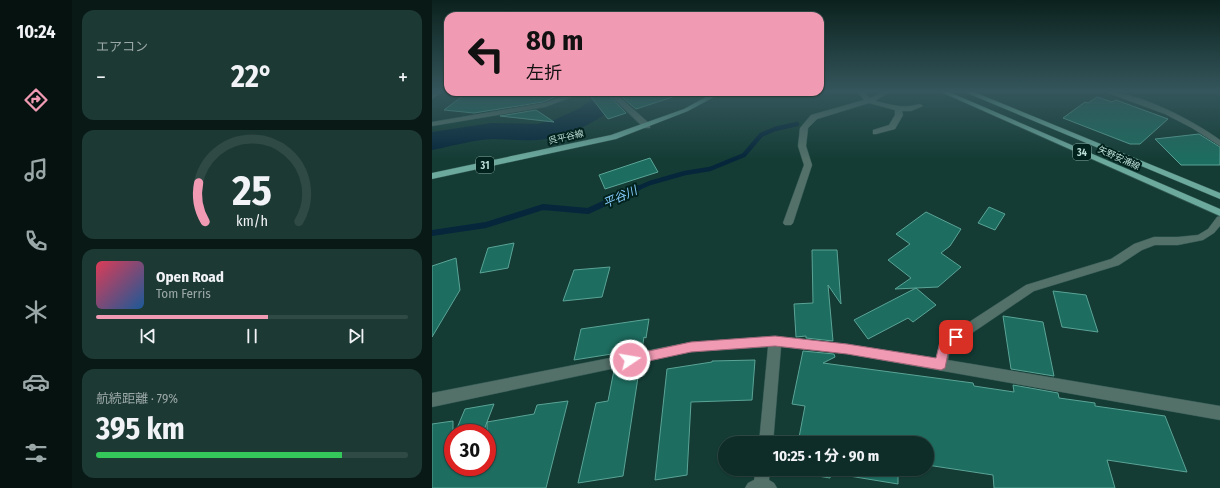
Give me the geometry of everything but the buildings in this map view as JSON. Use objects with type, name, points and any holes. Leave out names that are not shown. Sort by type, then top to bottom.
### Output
[{"type":"main road","name":"呉平谷線","points":[[432,176],[613,137],[647,126],[674,115]]},
{"type":"main road","name":"矢野安浦線","points":[[996,115],[1220,213]]},
{"type":"main road","name":"矢野安浦線","points":[[1024,115],[1220,196]]},
{"type":"street","points":[[432,124],[487,115]]},
{"type":"street","points":[[635,115],[647,126]]},
{"type":"street","points":[[788,223],[808,165],[802,146],[804,128],[814,117],[822,115]]},
{"type":"street","points":[[876,132],[892,126],[900,115]]},
{"type":"street","points":[[1172,115],[1210,136],[1220,144]]},
{"type":"street","points":[[941,364],[944,345],[1030,288],[1115,262],[1138,247],[1154,241],[1178,241],[1200,238],[1211,231],[1220,219]]},
{"type":"street","points":[[767,436],[775,341]]},
{"type":"street","points":[[432,400],[691,347],[775,341],[847,349],[941,364],[1220,413]]},
{"type":"street","points":[[761,488],[762,476]]},
{"type":"waterway","name":"平谷川","points":[[432,141],[492,131],[537,132],[563,126],[587,115]]},
{"type":"waterway","name":"平谷川","points":[[636,189],[650,183],[685,173],[710,169],[744,155],[761,135],[775,129],[797,124]]},
{"type":"waterway","name":"平谷川","points":[[432,233],[486,225],[543,207],[588,211],[638,188]]},
{"type":"route","points":[[630,360],[691,347],[775,341],[847,349],[941,364],[944,345],[956,337]]}]
